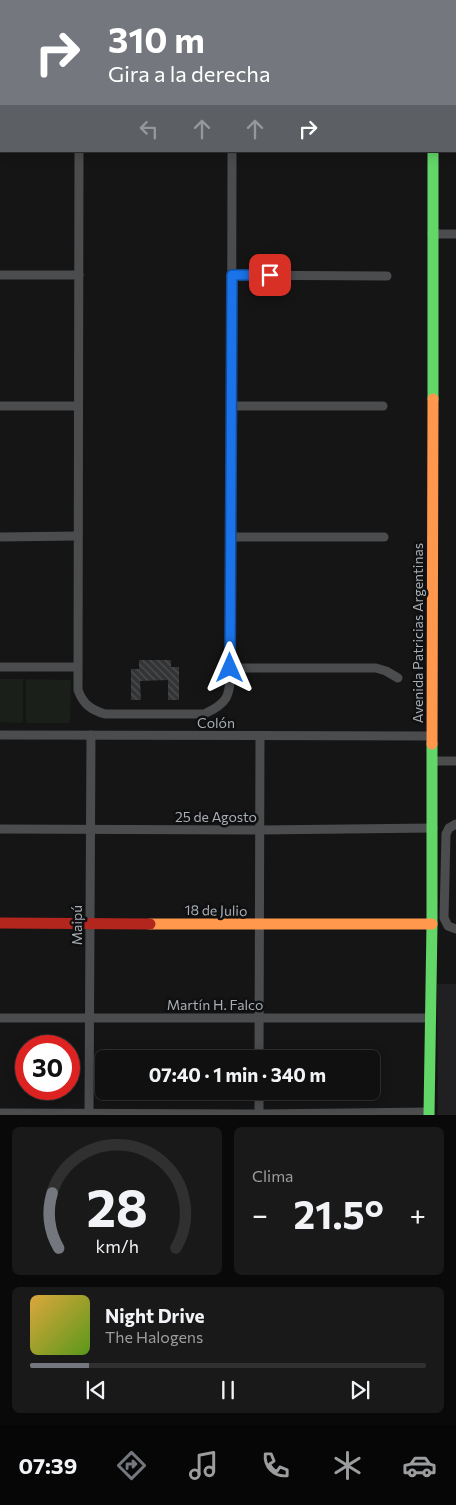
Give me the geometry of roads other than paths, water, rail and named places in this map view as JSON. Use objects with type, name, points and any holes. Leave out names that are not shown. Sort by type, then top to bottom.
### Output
[{"type":"street","points":[[79,152],[78,690],[87,706],[95,711],[106,714],[204,714],[225,702],[229,691],[232,152]]},
{"type":"street","name":"Avenida Patricias Argentinas","points":[[429,1113],[432,924],[433,152]]},
{"type":"street","points":[[432,234],[456,234]]},
{"type":"street","points":[[0,274],[78,275]]},
{"type":"street","points":[[232,275],[387,276]]},
{"type":"street","points":[[0,406],[78,406]]},
{"type":"street","points":[[231,406],[383,406]]},
{"type":"street","points":[[0,536],[78,536]]},
{"type":"street","points":[[231,537],[384,537]]},
{"type":"street","points":[[0,667],[77,667]]},
{"type":"street","points":[[230,668],[376,668],[398,678]]},
{"type":"street","name":"Colón","points":[[0,735],[432,736]]},
{"type":"street","name":"Maipú","points":[[89,1114],[91,735]]},
{"type":"street","points":[[259,1050],[260,736]]},
{"type":"street","points":[[432,761],[456,761]]},
{"type":"street","points":[[456,824],[449,828],[446,834],[444,918],[448,926],[456,929]]},
{"type":"street","name":"25 de Agosto","points":[[0,829],[260,830],[432,828]]},
{"type":"street","name":"18 de Julio","points":[[0,924],[432,924]]},
{"type":"street","name":"Martín H. Falco","points":[[0,1018],[430,1018]]},
{"type":"street","points":[[259,1100],[259,1114]]},
{"type":"street","points":[[0,1113],[429,1113]]}]
